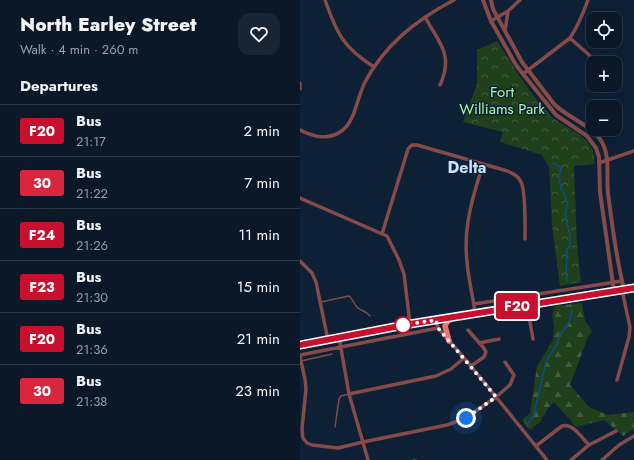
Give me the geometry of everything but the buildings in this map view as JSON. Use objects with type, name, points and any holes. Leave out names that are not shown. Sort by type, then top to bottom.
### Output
[{"type":"main road","points":[[300,345],[454,316],[634,288]]},
{"type":"main road","points":[[449,341],[445,326],[454,316]]},
{"type":"street","points":[[325,0],[334,25],[342,40],[355,53],[374,66]]},
{"type":"street","points":[[300,130],[309,135],[321,137],[333,136],[342,131],[350,120],[363,87],[374,66],[385,52],[408,29],[454,0]]},
{"type":"street","points":[[483,0],[491,21],[516,65],[556,115],[592,140],[596,148],[599,157],[600,192],[614,291]]},
{"type":"street","points":[[490,0],[505,32],[528,71],[560,110],[588,128],[603,144],[607,156],[608,190],[630,327],[629,337],[617,380]]},
{"type":"street","points":[[491,21],[508,11],[520,0]]},
{"type":"street","points":[[524,74],[570,38],[582,16],[588,0]]},
{"type":"street","points":[[505,32],[508,11]]},
{"type":"street","points":[[425,17],[445,51],[446,65],[440,85]]},
{"type":"street","points":[[570,38],[590,56]]},
{"type":"street","points":[[300,83],[300,89]]},
{"type":"street","points":[[382,234],[407,152],[410,146],[420,145],[509,171],[518,177],[521,182],[524,199],[525,239]]},
{"type":"street","points":[[599,163],[634,151]]},
{"type":"street","points":[[475,313],[467,262],[466,237],[470,210],[483,164]]},
{"type":"street","points":[[300,198],[382,234],[389,239],[404,274],[410,324]]},
{"type":"street","points":[[300,261],[314,278],[321,302],[328,340]]},
{"type":"street","points":[[474,304],[622,281]]},
{"type":"street","points":[[558,290],[559,300]]},
{"type":"street","points":[[527,305],[533,339]]},
{"type":"street","points":[[436,320],[438,328],[472,366],[547,460]]},
{"type":"street","points":[[438,328],[340,347],[300,358],[306,389],[301,434],[304,441],[312,445],[338,448],[447,425],[458,421],[472,415],[510,385],[514,375],[505,362]]},
{"type":"street","points":[[468,330],[485,350],[485,355],[472,366]]},
{"type":"street","points":[[339,337],[349,394],[368,460]]},
{"type":"street","points":[[479,343],[499,340]]},
{"type":"street","points":[[349,394],[443,374],[464,358]]},
{"type":"street","points":[[536,446],[564,425],[574,429],[589,445]]},
{"type":"street","points":[[570,460],[589,445],[616,431]]},
{"type":"street","points":[[602,460],[619,445],[634,436]]},
{"type":"lane","points":[[321,302],[349,296],[353,299],[357,307],[367,312],[370,316]]},
{"type":"lane","points":[[300,358],[332,354]]},
{"type":"lane","points":[[335,428],[339,399],[341,396],[349,394]]},
{"type":"green space","name":"Fort Williams Park","points":[[497,41],[544,109],[556,120],[577,132],[586,140],[593,151],[595,164],[574,166],[577,245],[581,282],[560,286],[552,225],[549,167],[542,155],[500,142],[503,132],[463,122],[477,84],[477,50]]},
{"type":"green space","points":[[582,303],[585,321],[592,331],[588,337],[570,385],[589,407],[608,415],[634,412],[634,429],[623,436],[604,420],[576,427],[554,402],[548,408],[540,422],[530,430],[522,420],[530,413],[537,366],[553,340],[554,325],[552,315],[555,306]]},
{"type":"waterway","points":[[553,163],[561,167],[559,178],[561,188],[568,203],[565,214],[570,237],[570,245],[567,250],[566,277],[568,282]]},
{"type":"waterway","points":[[527,424],[533,417],[546,362],[557,344],[561,333],[569,323],[572,310]]},
{"type":"bus line","name":"F20","points":[[300,345],[410,324],[634,288]]},
{"type":"district","name":"Delta","points":[[467,167]]},
{"type":"route","points":[[403,325],[436,320],[436,325],[438,328],[496,397],[466,418]]}]
